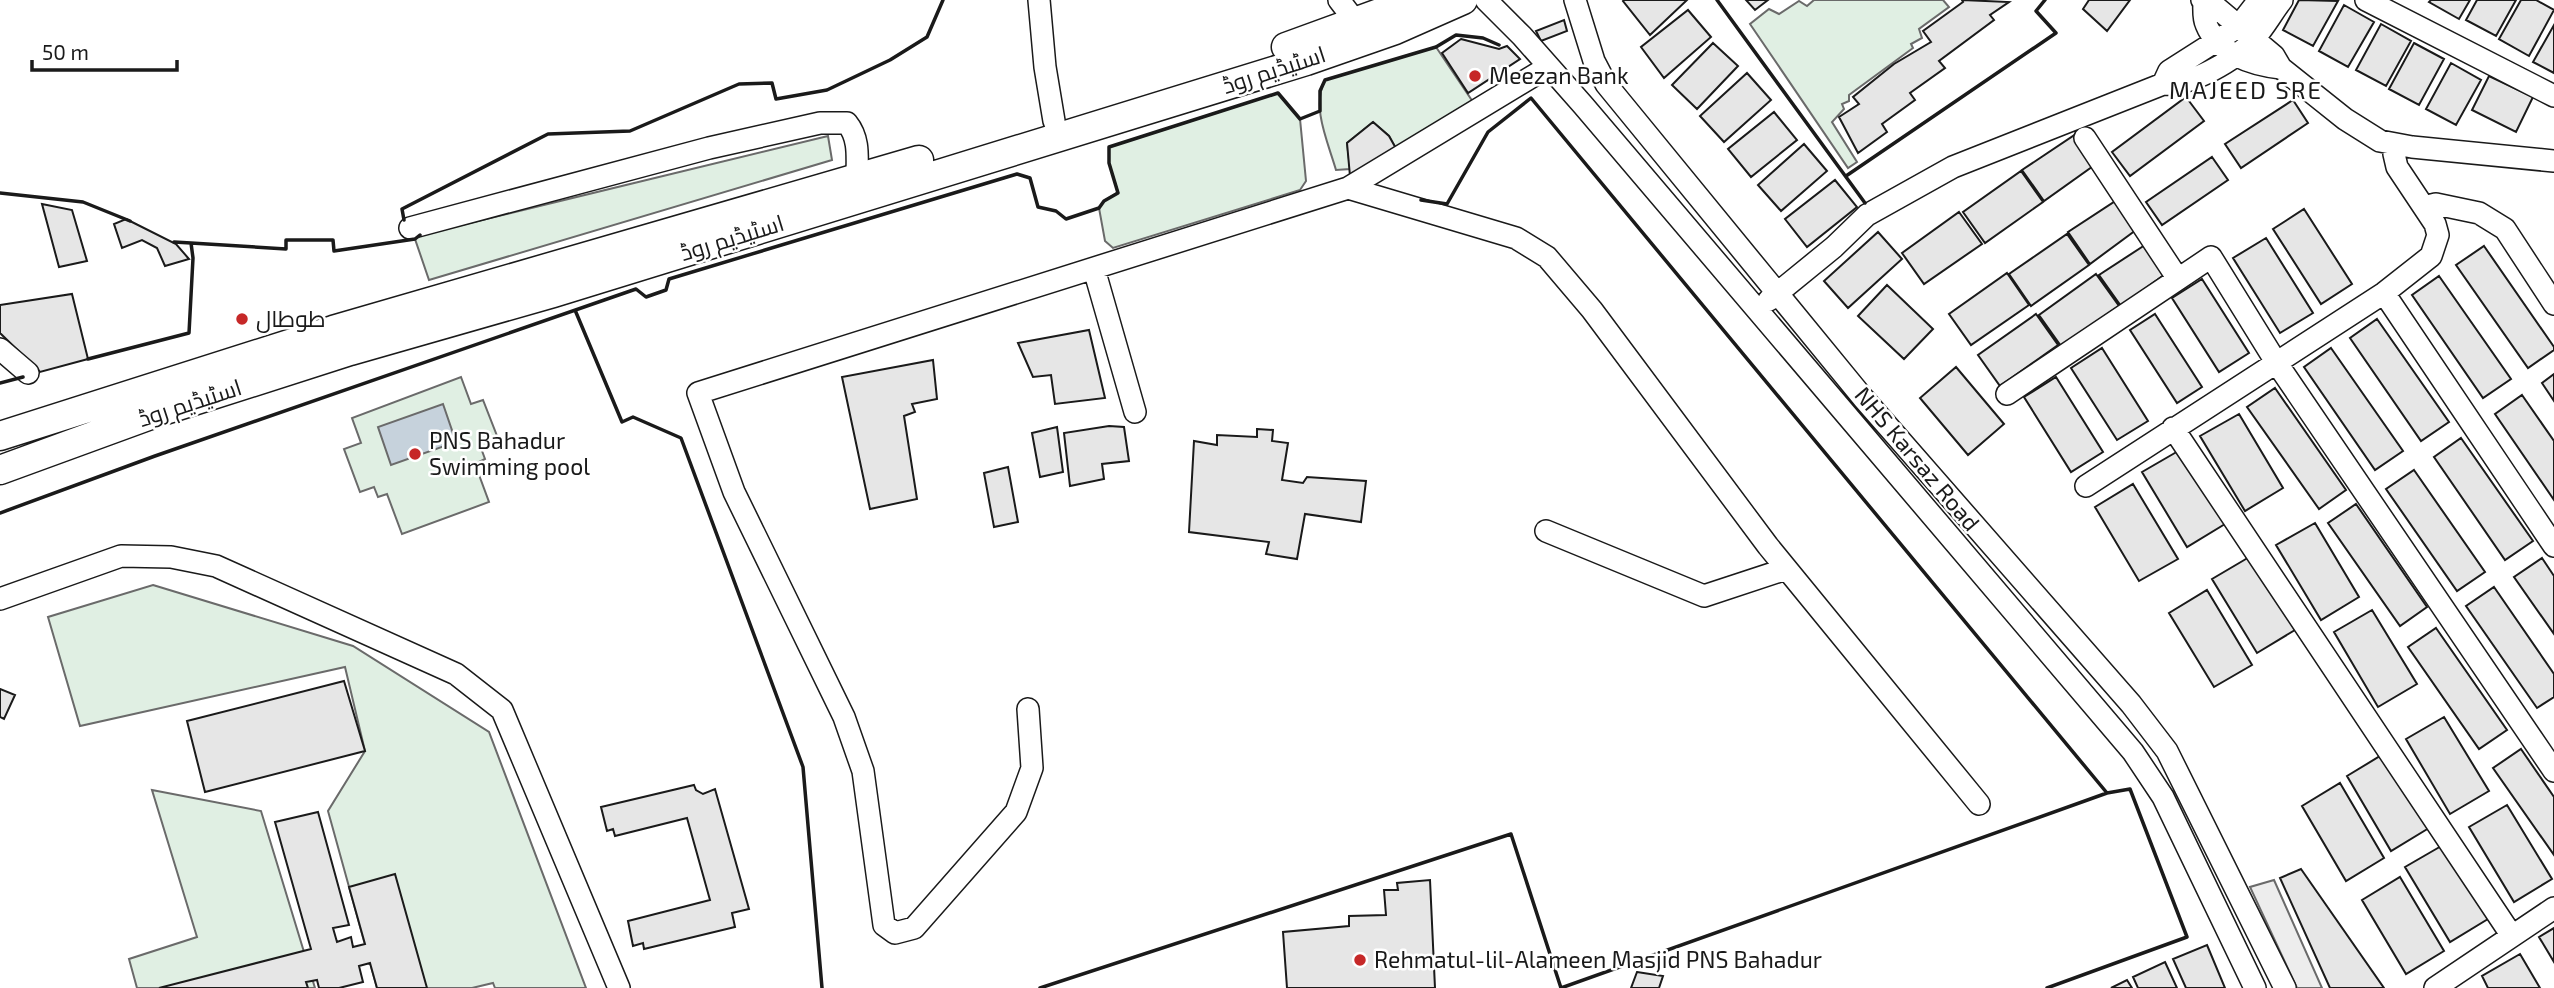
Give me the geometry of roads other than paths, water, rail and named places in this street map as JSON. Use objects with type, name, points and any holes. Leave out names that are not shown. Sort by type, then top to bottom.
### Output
[{"type":"main road","name":"اسٹیڈیم روڈ","points":[[0,436],[332,330],[1054,121],[1222,68],[1347,11],[1415,0]]},
{"type":"main road","name":"اسٹیڈیم روڈ","points":[[0,470],[156,413],[350,351],[553,293],[1306,61],[1395,30],[1463,0]]},
{"type":"street","points":[[1039,0],[1045,67],[1054,121]]},
{"type":"street","name":"NHS Karsaz Road","points":[[1486,0],[1583,105],[2133,752],[2163,797],[2255,988]]},
{"type":"street","points":[[1575,0],[1594,61],[1606,84],[1864,399],[2141,717],[2167,751],[2285,988]]},
{"type":"street","points":[[1756,311],[1834,247],[1867,215],[1953,167],[2080,114],[2163,84],[2175,85],[2236,57],[2259,0]]},
{"type":"street","points":[[2163,84],[2169,71],[2217,41],[2246,34],[2281,0]]},
{"type":"street","points":[[2365,0],[2554,96]]},
{"type":"street","points":[[2281,68],[2263,66],[2236,57],[2217,41],[2204,22],[2203,1],[2217,8],[2274,56],[2281,68],[2366,134],[2395,144],[2554,161]]},
{"type":"street","points":[[1028,709],[1032,768],[1016,812],[914,928],[895,933],[884,926],[863,771],[844,717],[733,492],[698,393],[1348,188],[1548,67]]},
{"type":"street","points":[[1583,105],[1606,84]]},
{"type":"street","points":[[410,228],[709,148],[820,124],[847,123],[852,129],[857,140],[857,178]]},
{"type":"street","points":[[2085,138],[2178,279]]},
{"type":"street","points":[[2086,486],[2384,293],[2431,256],[2438,236],[2435,223],[2397,167],[2395,144]]},
{"type":"street","points":[[1348,188],[1516,238],[1547,257],[1592,310],[1786,569],[1979,804]]},
{"type":"street","points":[[2424,207],[2436,204],[2479,213],[2505,229],[2554,304]]},
{"type":"street","points":[[2007,394],[2211,257],[2276,362],[2554,771]]},
{"type":"street","points":[[1094,269],[1135,412]]},
{"type":"street","points":[[2384,293],[2554,546]]},
{"type":"street","points":[[2,352],[29,373]]},
{"type":"street","points":[[2173,428],[2512,936]]},
{"type":"street","points":[[1546,531],[1704,596],[1786,569]]},
{"type":"street","points":[[0,599],[121,556],[171,557],[216,566],[457,674],[502,710],[619,988]]},
{"type":"street","points":[[2119,735],[2141,717]]},
{"type":"street","points":[[2435,988],[2554,908]]},
{"type":"place","name":"Meezan Bank","points":[[1475,76]]},
{"type":"place","name":"طوطال","points":[[242,319]]},
{"type":"place","name":"PNS Bahadur Swimming pool","points":[[415,454]]},
{"type":"place","name":"Rehmatul-lil-Alameen Masjid PNS Bahadur","points":[[1360,960]]},
{"type":"district","name":"MAJEED SRE","points":[[2246,91]]}]
